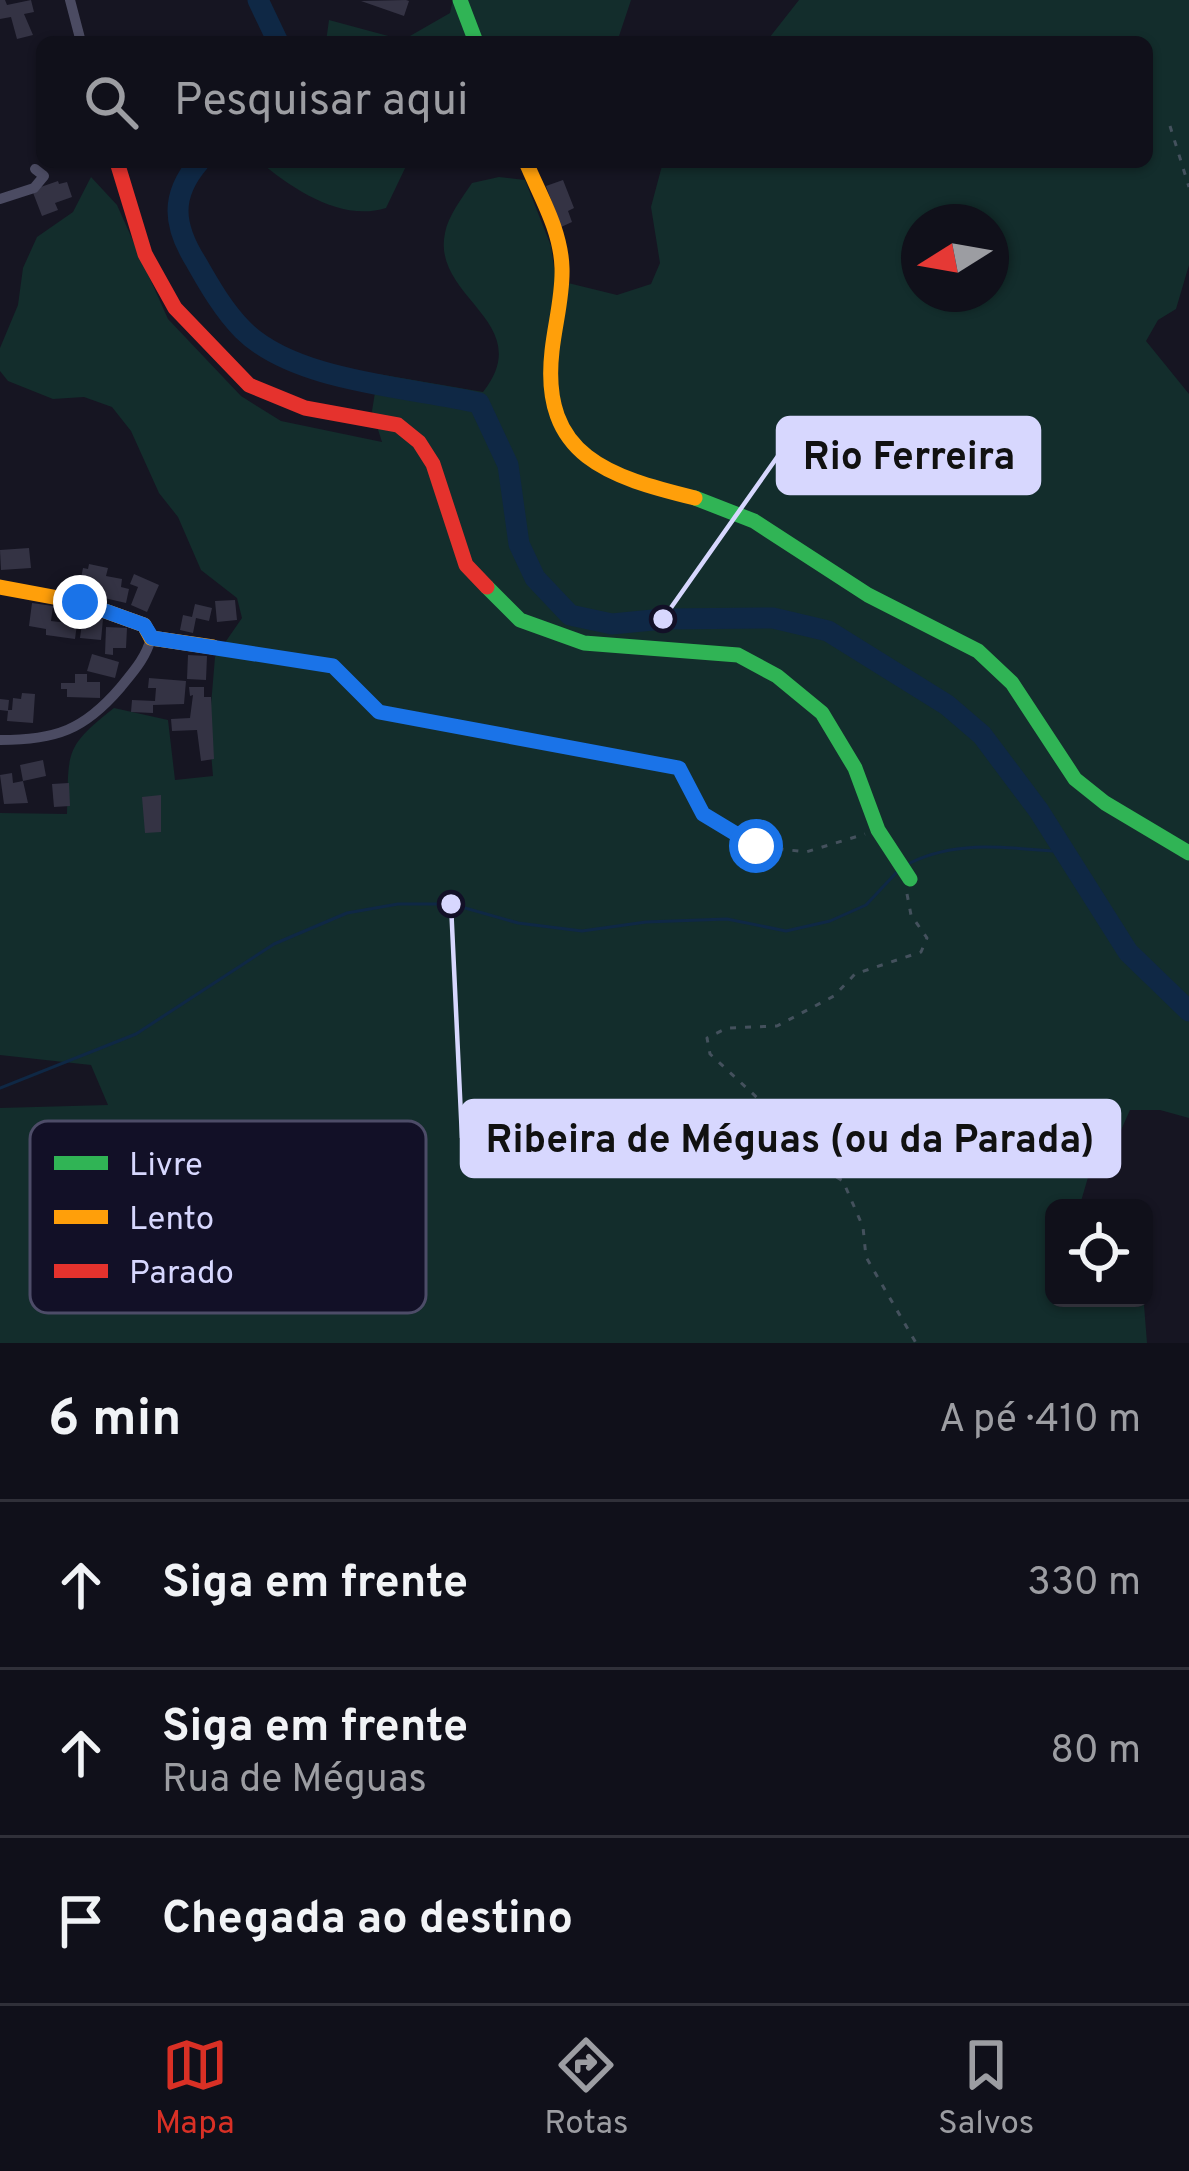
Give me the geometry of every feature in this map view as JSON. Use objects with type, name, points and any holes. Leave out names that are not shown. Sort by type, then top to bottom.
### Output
[{"type":"street","points":[[70,0],[79,36]]},
{"type":"street","points":[[460,0],[474,36]]},
{"type":"street","points":[[119,168],[145,254],[175,308],[249,385],[305,408],[398,425],[419,442],[433,464],[466,566],[520,620],[584,643],[738,655],[777,676],[822,713],[855,768],[878,830],[910,879]]},
{"type":"street","points":[[528,168],[557,238],[562,263],[549,380],[554,412],[568,440],[613,474],[747,517],[863,592],[989,659],[1014,684],[1063,765],[1092,796],[1189,853]]},
{"type":"street","points":[[0,199],[34,188],[44,176],[35,169]]},
{"type":"street","points":[[0,587],[108,611],[144,625],[152,638],[134,672],[84,725],[0,740]]},
{"type":"street","points":[[152,638],[213,647]]},
{"type":"path","points":[[1170,126],[1189,187]]},
{"type":"path","points":[[213,647],[333,666],[379,712],[679,768],[703,814],[756,846],[806,852],[878,830]]},
{"type":"path","points":[[910,879],[905,883],[911,915],[926,938],[921,952],[855,974],[835,996],[777,1027],[727,1028],[707,1038],[710,1054],[794,1131],[823,1169],[843,1180],[863,1227],[866,1258],[916,1343]]},
{"type":"green space","points":[[453,0],[631,0],[619,36],[410,36],[450,13]]},
{"type":"green space","points":[[799,0],[1189,0],[1189,265],[1176,309],[1158,320],[1146,341],[1189,394],[1189,1118],[1160,1110],[1130,1110],[1117,1139],[1094,1157],[1082,1199],[1045,1199],[1045,1307],[1144,1307],[1147,1343],[0,1343],[0,1108],[108,1105],[91,1065],[0,1055],[0,813],[67,814],[72,753],[85,733],[114,708],[168,720],[175,780],[213,776],[209,729],[215,657],[242,618],[237,598],[201,570],[178,517],[159,493],[131,431],[112,407],[84,397],[53,399],[8,381],[0,371],[0,348],[37,237],[73,212],[91,177],[117,205],[168,319],[241,396],[281,421],[382,442],[372,411],[378,374],[483,392],[497,368],[498,347],[491,328],[445,256],[447,227],[472,183],[499,177],[525,180],[551,246],[555,274],[564,282],[617,295],[651,284],[660,263],[651,207],[661,168],[1153,168],[1153,36],[771,36]]},
{"type":"green space","points":[[329,20],[388,36],[327,36]]},
{"type":"green space","points":[[268,168],[405,168],[386,208],[369,211],[335,207]]},
{"type":"building","points":[[0,0],[7,5],[31,0],[34,12],[24,14],[33,35],[17,39],[11,17],[0,19]]},
{"type":"building","points":[[406,0],[404,16],[361,1]]},
{"type":"building","points":[[563,180],[574,208],[568,211],[572,222],[561,227],[546,186]]},
{"type":"building","points":[[67,182],[72,197],[55,203],[58,210],[42,216],[32,190]]},
{"type":"building","points":[[29,548],[31,568],[1,570],[0,550]]},
{"type":"building","points":[[89,564],[108,568],[106,576],[122,579],[121,587],[129,589],[126,603],[87,594],[89,585],[80,583],[83,568],[88,569]]},
{"type":"building","points":[[134,574],[159,585],[147,612],[131,605],[138,587],[130,584]]},
{"type":"building","points":[[235,600],[237,620],[217,622],[215,601]]},
{"type":"building","points":[[32,603],[53,606],[51,621],[77,624],[75,639],[46,635],[46,629],[29,626]]},
{"type":"building","points":[[195,604],[212,608],[209,621],[196,618],[193,633],[180,630],[183,615],[192,617]]},
{"type":"building","points":[[83,616],[103,619],[101,640],[80,638]]},
{"type":"building","points":[[106,627],[127,628],[126,648],[105,654]]},
{"type":"building","points":[[92,654],[119,662],[115,678],[87,671]]},
{"type":"building","points":[[188,655],[207,656],[206,680],[187,679]]},
{"type":"building","points":[[75,674],[87,674],[87,682],[100,682],[100,698],[67,697],[61,683],[75,683]]},
{"type":"building","points":[[149,678],[186,681],[184,704],[153,705],[153,713],[131,712],[132,700],[155,701],[156,688],[148,688]]},
{"type":"building","points":[[189,687],[204,687],[204,697],[211,697],[214,759],[201,761],[197,730],[172,731],[171,719],[190,718],[193,695]]},
{"type":"building","points":[[22,693],[35,694],[33,723],[7,721],[8,711],[0,710],[0,699],[9,700],[8,710],[12,710],[13,698],[21,699]]},
{"type":"building","points":[[43,760],[46,776],[23,781],[20,765]]},
{"type":"building","points":[[12,773],[13,783],[23,781],[28,803],[4,804],[0,775]]},
{"type":"building","points":[[69,783],[70,806],[54,807],[52,784]]},
{"type":"building","points":[[161,795],[161,832],[145,833],[142,797]]},
{"type":"waterway","points":[[258,0],[275,36]]},
{"type":"waterway","points":[[195,168],[179,199],[179,223],[188,248],[229,315],[265,347],[322,372],[479,403],[508,465],[519,544],[535,578],[570,615],[612,624],[773,618],[828,631],[947,705],[982,735],[1039,811],[1128,952],[1189,1011]]},
{"type":"waterway","points":[[910,863],[966,848],[1064,852]]},
{"type":"waterway","points":[[0,1088],[136,1034],[274,944],[347,913],[398,904],[451,904],[518,923],[582,931],[646,922],[727,919],[786,931],[830,921],[866,905],[896,873]]},
{"type":"traffic: fast","points":[[460,0],[474,36]]},
{"type":"traffic: fast","points":[[695,498],[754,521],[868,595],[978,651],[1012,683],[1075,779],[1105,803],[1189,853]]},
{"type":"traffic: fast","points":[[487,587],[520,620],[584,643],[738,655],[777,676],[822,713],[855,768],[878,830],[910,879]]},
{"type":"traffic: slow","points":[[529,168],[561,254],[551,387],[557,416],[570,439],[609,470],[695,498]]},
{"type":"traffic: slow","points":[[0,587],[80,602],[144,625],[151,638],[213,647]]},
{"type":"traffic: jam","points":[[119,168],[145,254],[175,308],[249,385],[305,408],[398,425],[419,442],[433,464],[466,565],[487,587]]},
{"type":"place","name":"Rio Ferreira","points":[[663,619]]},
{"type":"place","name":"Ribeira de Méguas (ou da Parada)","points":[[451,904]]},
{"type":"route","points":[[80,602],[144,625],[152,638],[333,666],[379,712],[679,768],[703,814],[756,846]]}]
